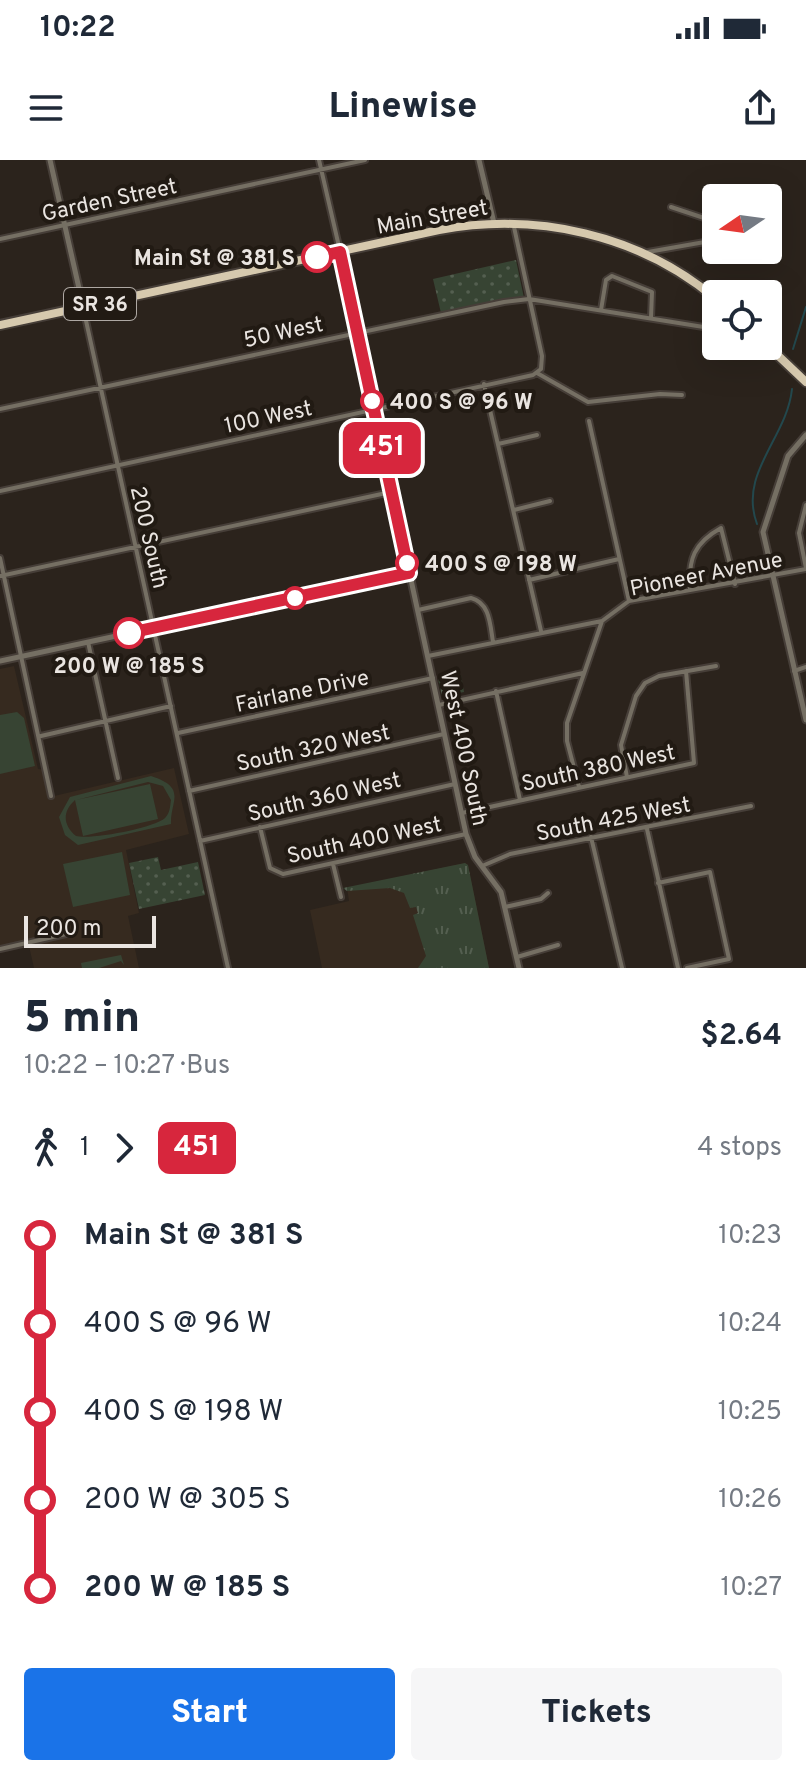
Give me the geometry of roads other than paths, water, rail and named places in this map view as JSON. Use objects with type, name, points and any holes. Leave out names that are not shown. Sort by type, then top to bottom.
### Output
[{"type":"highway","name":"Main Street","points":[[0,325],[340,252],[494,223],[579,231],[643,253],[669,266],[702,289]]},
{"type":"highway","points":[[782,359],[806,382]]},
{"type":"street","name":"200 South","points":[[50,160],[228,968]]},
{"type":"street","points":[[319,160],[340,252]]},
{"type":"street","name":"Garden Street","points":[[0,239],[365,160]]},
{"type":"street","points":[[479,160],[494,223]]},
{"type":"street","points":[[671,207],[702,217]]},
{"type":"street","points":[[513,223],[542,356],[539,371],[588,402],[660,394],[682,395]]},
{"type":"street","points":[[643,253],[702,242]]},
{"type":"street","name":"West 400 South","points":[[340,252],[466,834],[482,866],[493,878],[505,907],[519,968]]},
{"type":"street","points":[[601,310],[606,280],[610,276],[653,294],[651,318]]},
{"type":"street","name":"50 West","points":[[0,409],[357,332],[529,299],[702,327]]},
{"type":"street","name":"100 West","points":[[0,491],[539,371]]},
{"type":"street","points":[[484,384],[541,631]]},
{"type":"street","points":[[589,421],[629,601]]},
{"type":"street","points":[[498,444],[537,435]]},
{"type":"street","points":[[806,435],[788,456],[767,516],[764,545],[806,720]]},
{"type":"street","points":[[2,576],[391,492]]},
{"type":"street","points":[[513,510],[550,501]]},
{"type":"street","points":[[806,505],[799,533],[806,568]]},
{"type":"street","points":[[690,590],[692,554],[700,541],[721,528],[735,584]]},
{"type":"street","points":[[0,558],[24,656],[51,796]]},
{"type":"street","points":[[529,580],[619,559]]},
{"type":"street","name":"Pioneer Avenue","points":[[428,656],[602,621],[629,601],[735,584],[806,568]]},
{"type":"street","points":[[0,661],[409,573]]},
{"type":"street","points":[[418,610],[477,599],[485,606],[493,642]]},
{"type":"street","points":[[579,787],[567,741],[567,723],[602,621]]},
{"type":"street","points":[[88,642],[118,778]]},
{"type":"street","points":[[627,777],[621,745],[636,696],[645,683],[659,676],[716,666]]},
{"type":"street","points":[[794,671],[806,667]]},
{"type":"street","name":"South 380 West","points":[[462,813],[694,763],[686,671]]},
{"type":"street","points":[[439,705],[583,673]]},
{"type":"street","name":"Fairlane Drive","points":[[178,733],[433,678]]},
{"type":"street","points":[[496,691],[520,800]]},
{"type":"street","points":[[40,736],[171,706]]},
{"type":"street","name":"South 320 West","points":[[189,791],[444,734]]},
{"type":"street","name":"South 360 West","points":[[200,841],[455,784]]},
{"type":"street","name":"South 425 West","points":[[482,866],[510,854],[636,826],[647,829],[751,806]]},
{"type":"street","name":"South 400 West","points":[[260,827],[270,868],[283,874],[466,834]]},
{"type":"street","points":[[647,829],[678,968]]},
{"type":"street","points":[[591,837],[622,968]]},
{"type":"street","points":[[333,864],[341,897]]},
{"type":"street","points":[[658,883],[710,872],[729,959],[687,968]]},
{"type":"street","points":[[505,907],[541,899],[548,893]]},
{"type":"street","points":[[1,948],[66,934]]},
{"type":"street","points":[[517,957],[558,945]]},
{"type":"waterway","points":[[793,349],[806,307]]},
{"type":"waterway","points":[[757,524],[753,506],[758,472],[782,424],[792,389]]},
{"type":"place","name":"Main St @ 381 S","points":[[317,257]]},
{"type":"place","name":"400 S @ 96 W","points":[[372,401]]},
{"type":"place","name":"400 S @ 198 W","points":[[407,563]]},
{"type":"place","name":"200 W @ 185 S","points":[[129,633]]}]
